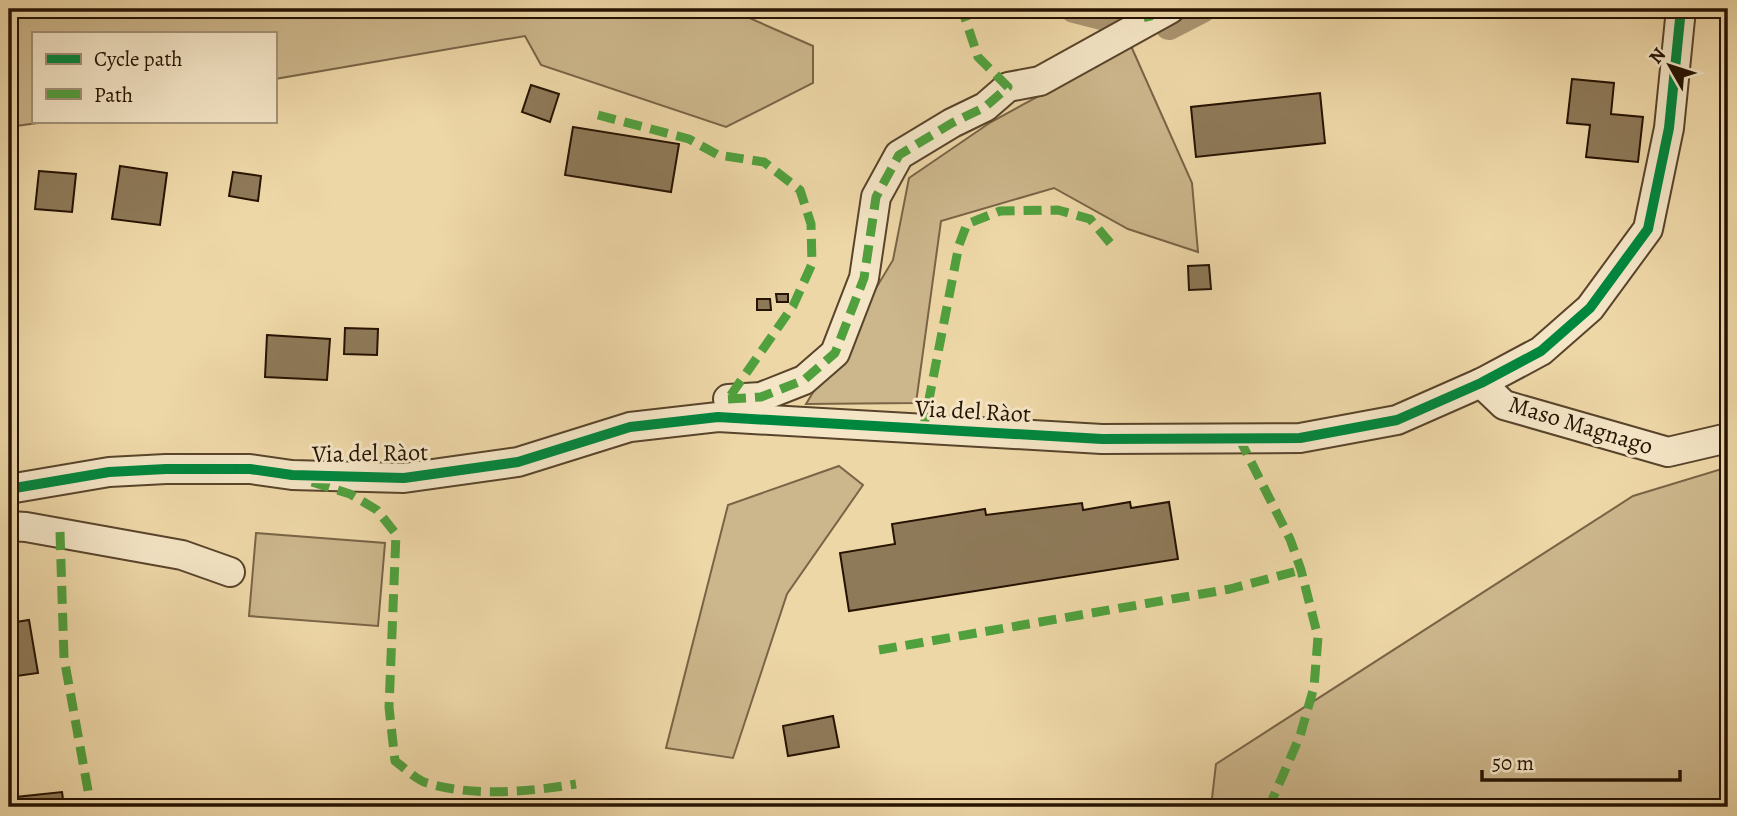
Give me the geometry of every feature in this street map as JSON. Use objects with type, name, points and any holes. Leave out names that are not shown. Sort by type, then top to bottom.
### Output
[{"type":"street","points":[[728,399],[761,397],[804,380],[835,353],[864,278],[876,197],[899,155],[952,123],[985,107],[1008,87],[1040,81],[1170,9]]},
{"type":"street","name":"Via del Ràot","points":[[9,489],[109,472],[166,469],[250,469],[292,475],[404,478],[518,462],[630,427],[718,417],[1102,439],[1300,438],[1397,420],[1481,383],[1541,351],[1590,308],[1648,229],[1669,128],[1681,9]]},
{"type":"street","name":"Maso Magnago","points":[[1481,383],[1504,405],[1668,452],[1728,438]]},
{"type":"street","points":[[9,526],[182,555],[230,572]]},
{"type":"shaded area","points":[[9,9],[729,9],[813,46],[813,83],[726,127],[541,65],[525,36],[276,79],[276,32],[32,32],[32,122],[44,122],[9,127]]},
{"type":"shaded area","points":[[1131,46],[1192,183],[1198,252],[1128,229],[1054,188],[941,221],[916,403],[806,404],[893,260],[909,178],[991,122]]},
{"type":"shaded area","points":[[839,466],[863,485],[787,594],[733,758],[666,748],[728,505]]},
{"type":"shaded area","points":[[1728,467],[1728,807],[1211,807],[1216,764],[1633,496]]},
{"type":"shaded area","points":[[256,533],[385,543],[378,626],[249,616]]},
{"type":"building","points":[[1572,79],[1614,83],[1611,114],[1643,117],[1638,162],[1586,157],[1590,125],[1567,123]]},
{"type":"building","points":[[531,85],[559,94],[550,122],[522,112]]},
{"type":"building","points":[[1320,93],[1325,143],[1196,157],[1191,107]]},
{"type":"building","points":[[573,127],[679,144],[671,192],[565,175]]},
{"type":"building","points":[[120,166],[167,173],[160,225],[112,219]]},
{"type":"building","points":[[39,171],[76,174],[72,212],[35,209]]},
{"type":"building","points":[[233,172],[261,176],[258,201],[229,196]]},
{"type":"building","points":[[1209,265],[1211,289],[1189,290],[1188,266]]},
{"type":"building","points":[[776,294],[788,294],[788,302],[777,302]]},
{"type":"building","points":[[757,299],[770,299],[771,310],[757,310]]},
{"type":"building","points":[[345,328],[378,329],[377,355],[344,354]]},
{"type":"building","points":[[267,335],[330,339],[327,380],[265,377]]},
{"type":"building","points":[[1130,502],[1131,508],[1169,502],[1178,559],[849,611],[840,553],[895,544],[892,524],[985,509],[986,515],[1082,503],[1083,510]]},
{"type":"building","points":[[29,620],[38,673],[9,677],[9,623]]},
{"type":"building","points":[[833,716],[839,747],[788,756],[783,726]]},
{"type":"building","points":[[62,792],[64,807],[17,807],[16,797]]},
{"type":"waterway","points":[[1074,9],[1125,22]]},
{"type":"waterway","points":[[1169,26],[1202,9]]},
{"type":"marked path","points":[[728,399],[761,397],[804,380],[835,353],[864,278],[876,197],[899,155],[952,123],[985,107],[1008,87],[978,57],[962,9]]},
{"type":"marked path","points":[[1146,9],[1149,21]]},
{"type":"marked path","points":[[598,115],[689,139],[718,155],[764,162],[800,190],[811,224],[812,264],[793,306],[726,402]]},
{"type":"marked path","points":[[923,430],[959,245],[967,224],[1000,211],[1058,210],[1090,219],[1111,244]]},
{"type":"marked path","points":[[1239,438],[1290,539],[1318,637],[1314,687],[1300,736],[1269,807]]},
{"type":"marked path","points":[[312,482],[350,494],[377,510],[396,534],[389,707],[395,761],[423,781],[463,790],[520,791],[576,784]]},
{"type":"marked path","points":[[60,532],[64,658],[91,807]]},
{"type":"marked path","points":[[879,650],[1230,589],[1301,570]]},
{"type":"cycle path","points":[[9,489],[109,472],[166,469],[250,469],[292,475],[404,478],[518,462],[630,427],[718,417],[1102,439],[1300,438],[1397,420],[1481,383],[1541,351],[1590,308],[1648,229],[1669,128],[1681,9]]}]
